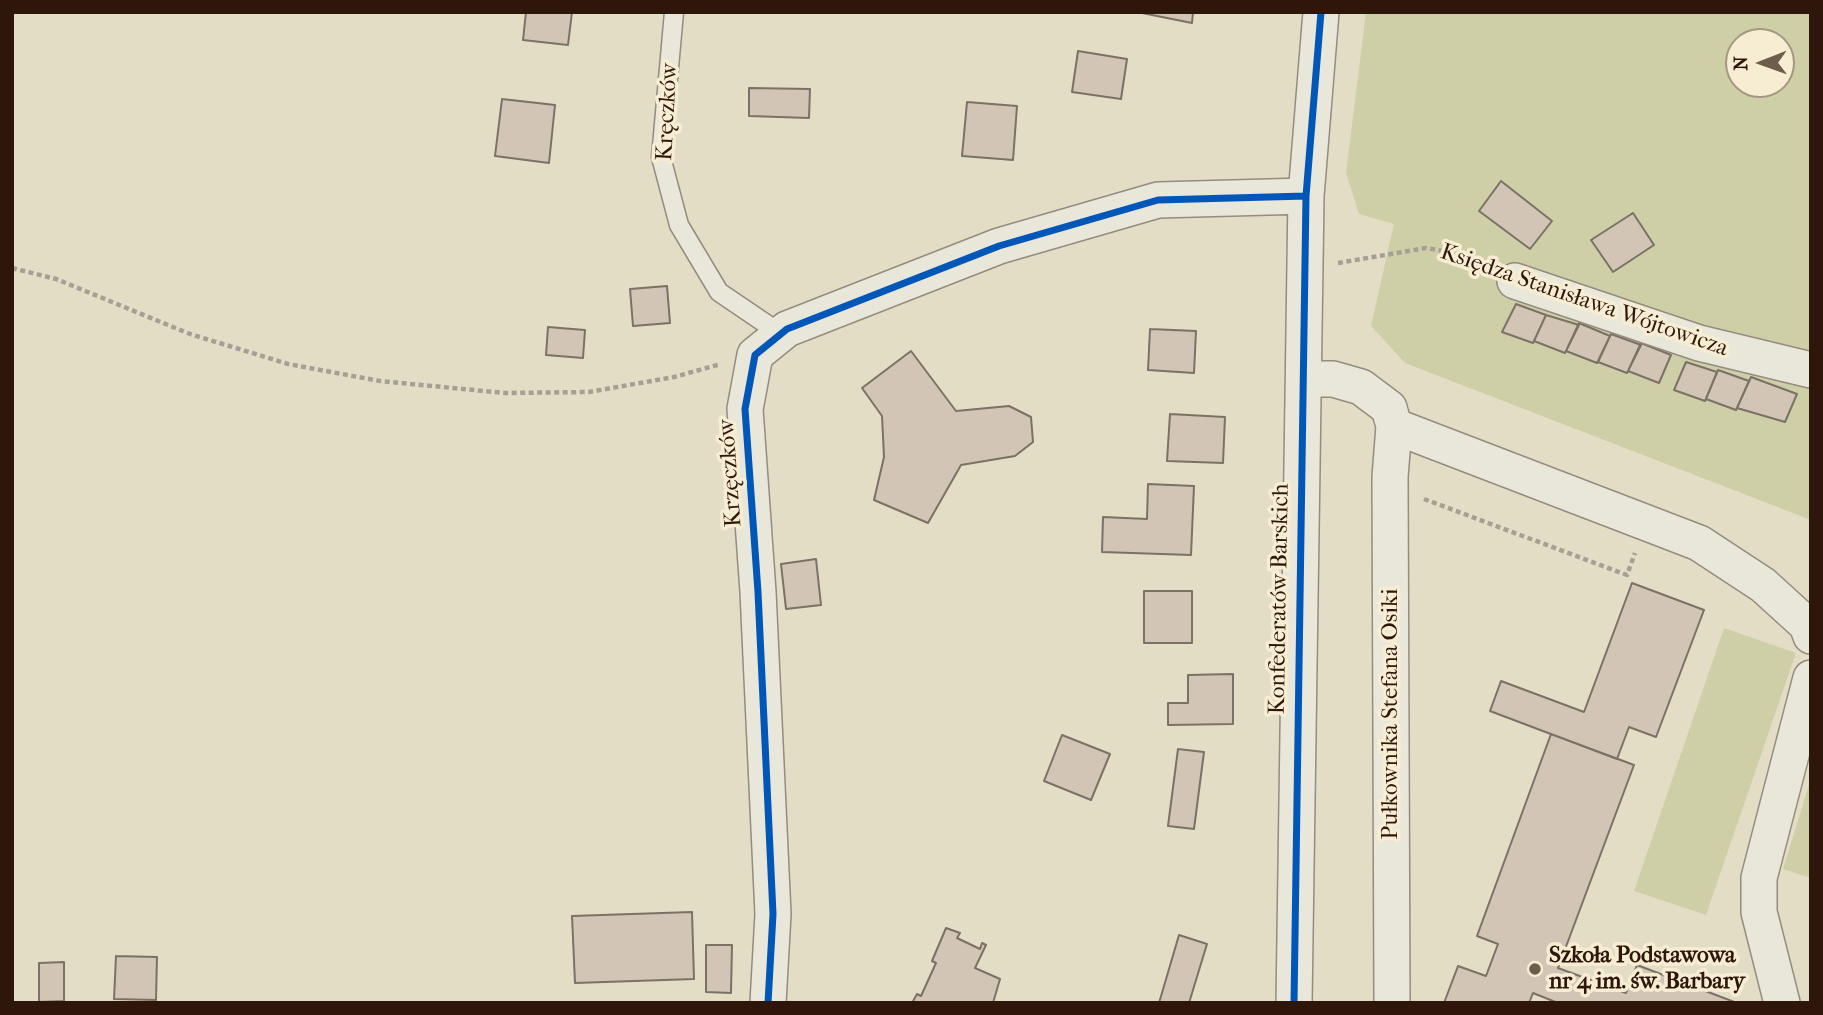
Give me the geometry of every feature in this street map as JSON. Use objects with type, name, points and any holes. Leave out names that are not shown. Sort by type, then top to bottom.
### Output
[{"type":"street","name":"Konfederatów Barskich","points":[[1294,1003],[1306,196],[1321,12]]},
{"type":"street","points":[[768,345],[787,329],[999,246],[1158,200],[1306,196]]},
{"type":"street","name":"Księdza Stanisława Wójtowicza","points":[[1515,281],[1699,343],[1811,370]]},
{"type":"street","name":"Krzęczków","points":[[768,345],[745,410],[758,592],[772,900],[768,1003]]},
{"type":"street","points":[[1304,379],[1333,379],[1361,387],[1389,408],[1394,426],[1699,542],[1763,585],[1807,625],[1811,636]]},
{"type":"street","name":"Pułkownika Stefana Osiki","points":[[1392,1003],[1391,477],[1394,426]]},
{"type":"street","points":[[1782,1003],[1759,912],[1759,878],[1811,678]]},
{"type":"lane","name":"Kręczków","points":[[674,12],[662,157],[679,225],[719,292],[768,345]]},
{"type":"path","points":[[12,268],[56,279],[190,334],[288,364],[380,381],[505,393],[589,392],[674,377],[768,345]]},
{"type":"path","points":[[1423,499],[1627,575],[1646,522]]},
{"type":"green space","points":[[1366,12],[1811,12],[1811,520],[1405,363],[1371,326],[1394,224],[1359,214],[1346,173]]},
{"type":"green space","points":[[1724,628],[1796,653],[1706,915],[1634,891]]},
{"type":"green space","points":[[1811,778],[1811,878],[1783,869]]},
{"type":"building","points":[[526,12],[572,12],[568,45],[523,40]]},
{"type":"building","points":[[1137,12],[1193,12],[1192,23]]},
{"type":"building","points":[[1078,51],[1127,59],[1121,99],[1072,92]]},
{"type":"building","points":[[749,88],[810,89],[809,118],[749,116]]},
{"type":"building","points":[[502,99],[555,105],[549,163],[495,156]]},
{"type":"building","points":[[967,102],[1017,106],[1013,160],[962,156]]},
{"type":"building","points":[[1501,181],[1552,221],[1530,249],[1479,211]]},
{"type":"building","points":[[1633,213],[1654,245],[1613,272],[1591,240]]},
{"type":"building","points":[[667,286],[670,323],[633,326],[630,289]]},
{"type":"building","points":[[1516,304],[1546,315],[1533,343],[1502,332]]},
{"type":"building","points":[[1546,315],[1579,325],[1565,353],[1534,341]]},
{"type":"building","points":[[1579,323],[1610,336],[1597,363],[1566,351]]},
{"type":"building","points":[[548,327],[585,330],[583,358],[546,355]]},
{"type":"building","points":[[1150,329],[1196,331],[1194,373],[1148,370]]},
{"type":"building","points":[[1611,334],[1641,345],[1627,373],[1598,362]]},
{"type":"building","points":[[1641,343],[1671,355],[1659,383],[1628,371]]},
{"type":"building","points":[[911,351],[956,411],[1009,406],[1031,417],[1033,442],[1015,456],[961,465],[928,523],[874,500],[884,457],[882,416],[862,388]]},
{"type":"building","points":[[1686,362],[1717,372],[1705,401],[1674,390]]},
{"type":"building","points":[[1718,370],[1749,381],[1736,410],[1706,399]]},
{"type":"building","points":[[1751,377],[1797,394],[1785,422],[1737,408]]},
{"type":"building","points":[[1170,414],[1225,417],[1223,463],[1167,461]]},
{"type":"building","points":[[1148,484],[1194,486],[1191,555],[1102,552],[1103,517],[1147,519]]},
{"type":"building","points":[[816,559],[821,605],[786,609],[781,564]]},
{"type":"building","points":[[1632,583],[1704,610],[1656,737],[1629,727],[1617,759],[1490,711],[1501,681],[1584,712]]},
{"type":"building","points":[[1144,591],[1192,591],[1192,643],[1144,643]]},
{"type":"building","points":[[1233,674],[1233,724],[1168,725],[1168,703],[1188,703],[1188,675]]},
{"type":"building","points":[[1551,734],[1634,765],[1558,968],[1626,993],[1637,965],[1737,1003],[1558,1003],[1533,993],[1529,1003],[1444,1003],[1458,966],[1486,976],[1498,944],[1477,936]]},
{"type":"building","points":[[1062,735],[1110,754],[1091,800],[1044,781]]},
{"type":"building","points":[[1178,749],[1204,752],[1194,829],[1168,826]]},
{"type":"building","points":[[692,912],[694,979],[575,983],[572,916]]},
{"type":"building","points":[[946,928],[960,933],[957,938],[980,949],[982,943],[986,945],[975,968],[1000,979],[993,1003],[912,1003],[917,994],[921,996],[936,963],[932,961]]},
{"type":"building","points":[[1179,935],[1207,944],[1189,1003],[1159,1003]]},
{"type":"building","points":[[706,945],[732,945],[731,993],[706,992]]},
{"type":"building","points":[[116,956],[157,957],[156,1000],[114,999]]},
{"type":"building","points":[[64,962],[64,1001],[39,1002],[39,963]]},
{"type":"cycle path","points":[[1294,1003],[1306,196],[1321,12]]},
{"type":"cycle path","points":[[768,1003],[773,914],[758,592],[745,409],[755,355],[787,329],[999,246],[1158,200],[1306,196]]},
{"type":"place","name":"Szkoła Podstawowa nr 4 im. św. Barbary","points":[[1535,969]]}]
